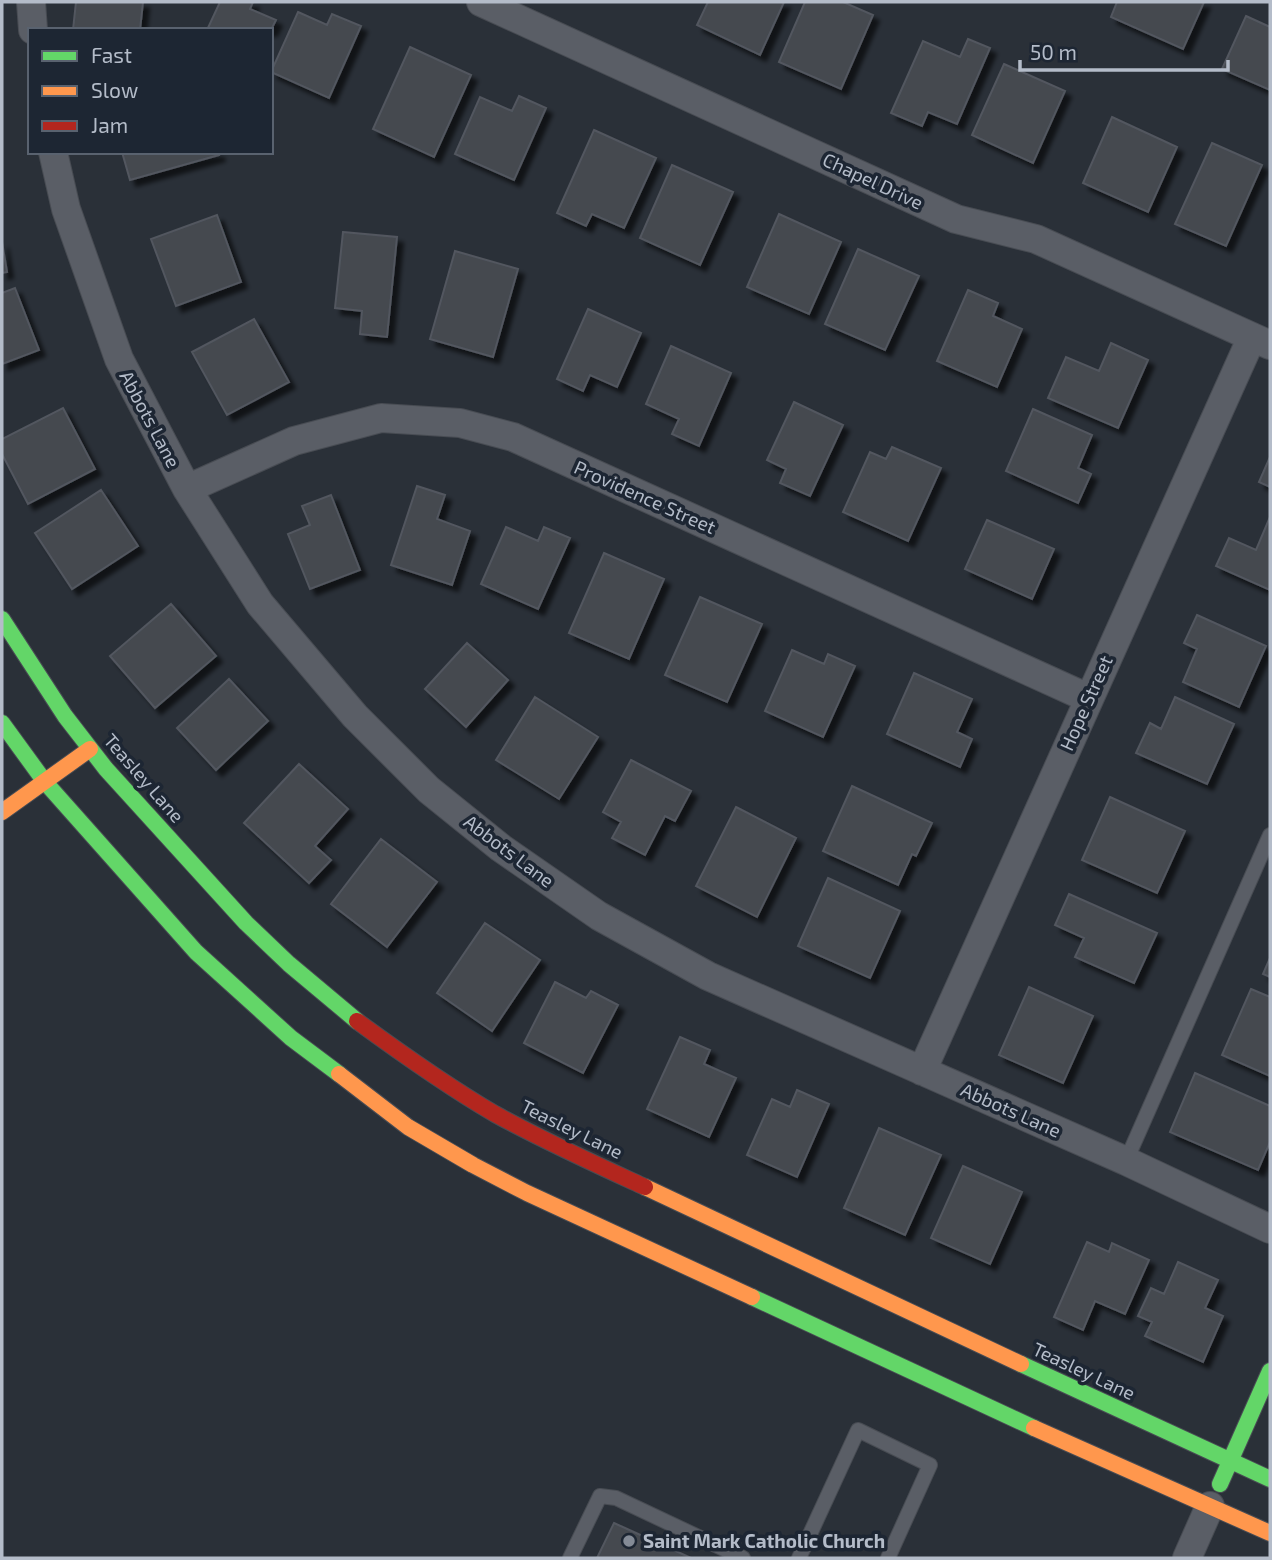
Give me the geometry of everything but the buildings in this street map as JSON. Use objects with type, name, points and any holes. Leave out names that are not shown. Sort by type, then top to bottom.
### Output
[{"type":"main road","name":"Teasley Lane","points":[[2,619],[52,697],[90,749],[257,934],[316,988],[439,1082],[532,1134],[1270,1479]]},
{"type":"main road","points":[[2,723],[45,782],[196,952],[290,1038],[408,1126],[527,1193],[1025,1424],[1270,1533]]},
{"type":"main road","points":[[2,812],[90,749]]},
{"type":"main road","points":[[1210,1506],[1270,1371]]},
{"type":"street","points":[[32,2],[33,28]]},
{"type":"street","name":"Chapel Drive","points":[[481,2],[956,219],[1037,239],[1261,341]]},
{"type":"street","name":"Abbots Lane","points":[[53,154],[66,209],[119,359],[187,489],[260,604],[355,716],[429,790],[501,848],[598,916],[708,976],[1126,1161],[1270,1229]]},
{"type":"street","name":"Hope Street","points":[[922,1071],[1088,698],[1261,341]]},
{"type":"street","name":"Providence Street","points":[[187,489],[294,441],[381,418],[460,424],[513,437],[1088,698]]},
{"type":"street","points":[[1187,1558],[1210,1506]]},
{"type":"lane","points":[[1126,1161],[1270,835]]},
{"type":"lane","points":[[800,1558],[858,1430],[930,1465],[888,1558]]},
{"type":"lane","points":[[570,1558],[600,1496],[616,1498],[743,1558]]},
{"type":"traffic: fast","points":[[2,619],[65,716],[106,769],[246,923],[289,964],[357,1021]]},
{"type":"traffic: fast","points":[[2,723],[45,782],[196,952],[291,1038],[339,1074]]},
{"type":"traffic: fast","points":[[752,1297],[1034,1428]]},
{"type":"traffic: fast","points":[[1021,1364],[1270,1479]]},
{"type":"traffic: fast","points":[[1220,1484],[1270,1371]]},
{"type":"traffic: slow","points":[[2,812],[90,749]]},
{"type":"traffic: slow","points":[[339,1074],[408,1127],[473,1165],[527,1193],[752,1297]]},
{"type":"traffic: slow","points":[[645,1187],[1021,1364]]},
{"type":"traffic: slow","points":[[1034,1428],[1270,1533]]},
{"type":"traffic: jam","points":[[357,1021],[495,1114],[645,1187]]},
{"type":"place","name":"Saint Mark Catholic Church","points":[[629,1541]]}]
